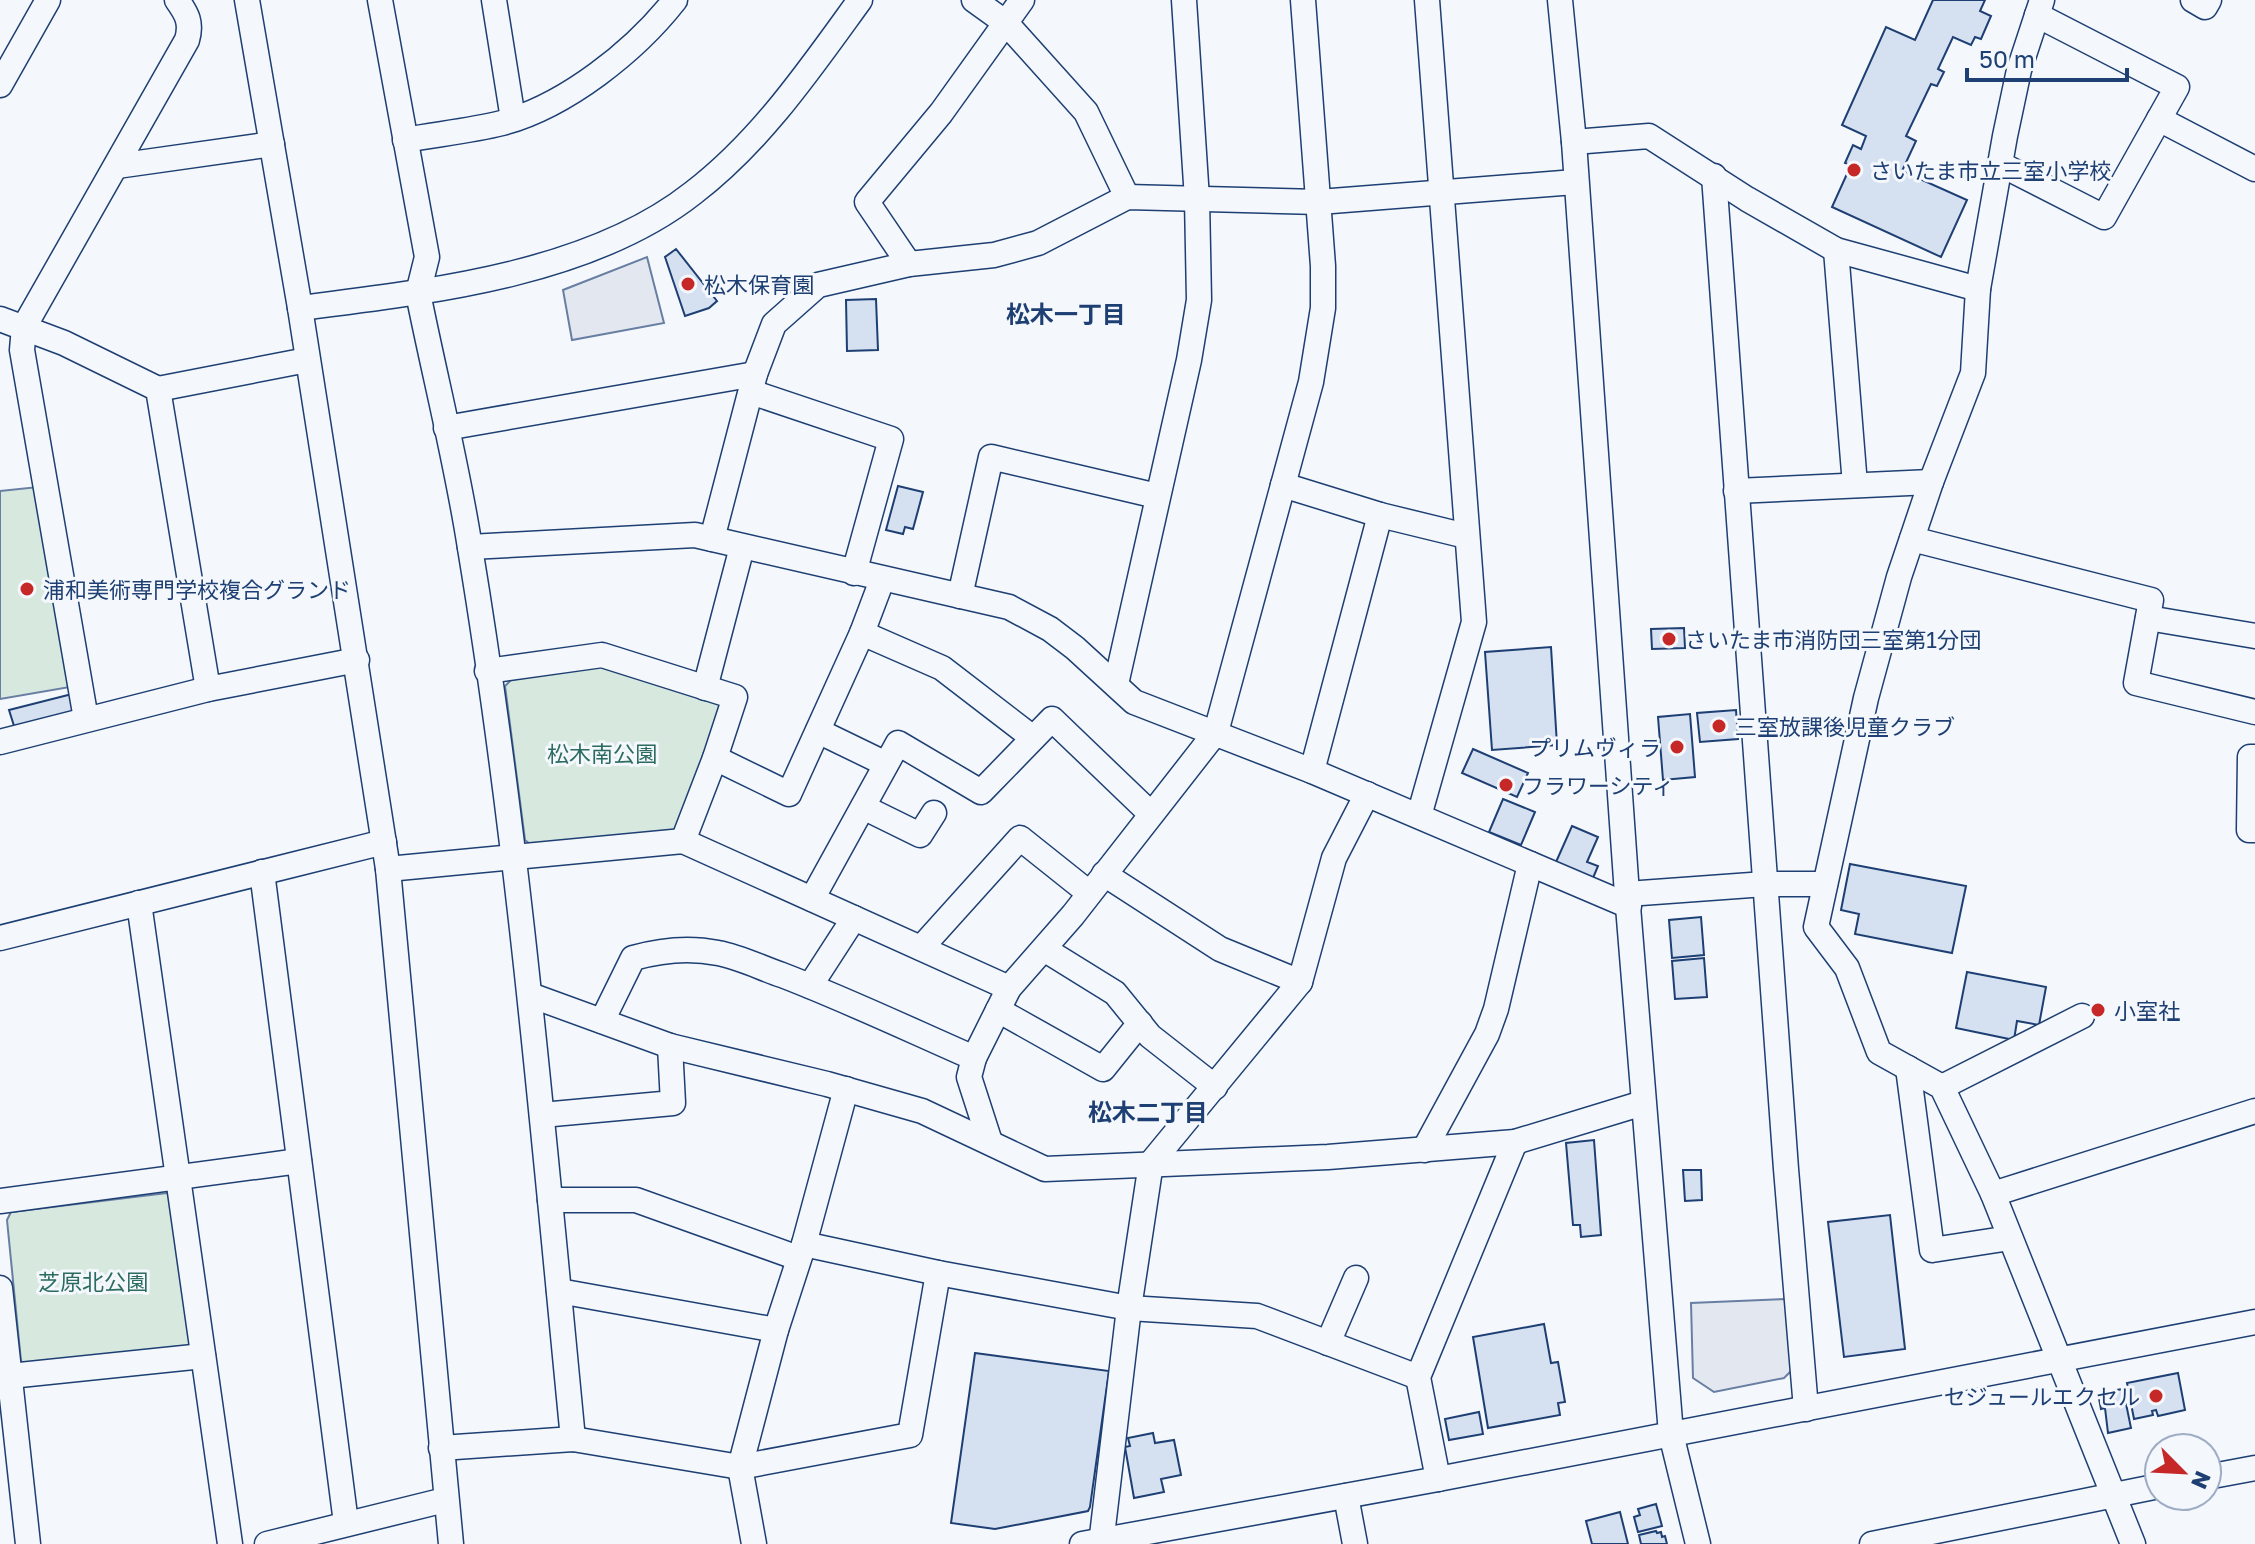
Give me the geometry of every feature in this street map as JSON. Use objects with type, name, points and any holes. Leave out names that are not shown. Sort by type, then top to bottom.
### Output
[{"type":"street","points":[[0,85],[48,0]]},
{"type":"street","points":[[86,719],[22,350],[24,327],[187,40],[191,27],[187,13],[177,0]]},
{"type":"street","points":[[247,0],[300,308],[388,869],[451,1544]]},
{"type":"street","points":[[380,0],[427,257],[418,293],[470,547],[513,857],[530,995],[573,1439]]},
{"type":"street","points":[[494,0],[513,119]]},
{"type":"street","points":[[405,140],[503,123],[550,105],[602,70],[655,25],[675,0]]},
{"type":"street","points":[[300,308],[418,293],[542,265],[624,236],[692,195],[742,150],[788,99],[860,0]]},
{"type":"street","points":[[974,0],[1006,23],[1086,112],[1127,197]]},
{"type":"street","points":[[909,264],[867,202],[941,113],[1022,0]]},
{"type":"street","points":[[1116,684],[1194,333],[1200,277],[1184,0]]},
{"type":"street","points":[[990,1142],[969,1077],[974,1058],[1009,988],[1097,884],[1216,732],[1311,382],[1323,308],[1319,202],[1303,0]]},
{"type":"street","points":[[1419,816],[1474,622],[1427,0]]},
{"type":"street","points":[[1560,0],[1574,142],[1643,1103],[1671,1434],[1698,1544]]},
{"type":"street","points":[[2193,0],[2205,7],[2209,0]]},
{"type":"street","points":[[2000,164],[2104,217],[2177,87],[2040,7],[2019,70],[2000,164],[1978,289],[1973,373],[1912,539],[1866,698],[1816,927],[1847,968],[1879,1052],[1942,1087],[1993,1194],[2133,1544]]},
{"type":"street","points":[[2159,119],[2255,169]]},
{"type":"street","points":[[1574,142],[1649,136],[1747,199],[1836,250],[1978,289]]},
{"type":"street","points":[[117,166],[272,144]]},
{"type":"street","points":[[1714,176],[1806,1409]]},
{"type":"street","points":[[712,539],[753,383],[774,324],[818,285],[909,264],[994,255],[1038,243],[1127,197],[1319,202],[1575,182]]},
{"type":"street","points":[[1836,250],[1855,485]]},
{"type":"street","points":[[0,319],[64,343],[158,389],[307,360]]},
{"type":"street","points":[[446,428],[753,383],[891,439],[854,573]]},
{"type":"street","points":[[158,389],[208,689]]},
{"type":"street","points":[[960,596],[991,457],[1157,496]]},
{"type":"street","points":[[1736,491],[1931,482]]},
{"type":"street","points":[[1283,485],[1380,515],[1466,536]]},
{"type":"street","points":[[1312,771],[1380,515]]},
{"type":"street","points":[[470,547],[695,535],[882,580],[992,602],[1024,613],[1075,648],[1134,702],[1312,771],[1530,864],[1628,900],[1765,884],[1825,884]]},
{"type":"street","points":[[1912,539],[2151,600],[2136,683],[2255,712]]},
{"type":"street","points":[[705,688],[742,547]]},
{"type":"street","points":[[715,758],[789,794],[862,633],[882,580]]},
{"type":"street","points":[[2148,618],[2255,636]]},
{"type":"street","points":[[862,633],[942,668],[1033,738]]},
{"type":"street","points":[[487,671],[602,655],[735,697],[683,841]]},
{"type":"street","points":[[0,742],[208,689],[357,660]]},
{"type":"street","points":[[812,899],[898,743],[981,792],[1052,719],[1151,814]]},
{"type":"street","points":[[818,731],[886,764]]},
{"type":"street","points":[[2255,757],[2250,757],[2249,830],[2255,830]]},
{"type":"street","points":[[1367,794],[1334,858],[1300,982],[1151,1163],[1094,1543],[2255,1322]]},
{"type":"street","points":[[863,807],[920,835],[934,813]]},
{"type":"street","points":[[921,948],[1020,838],[1097,884],[1220,949],[1300,982]]},
{"type":"street","points":[[388,869],[683,841],[1009,988]]},
{"type":"street","points":[[0,938],[384,842]]},
{"type":"street","points":[[1424,1150],[1487,1034],[1496,1009],[1530,864]]},
{"type":"street","points":[[262,872],[346,1523]]},
{"type":"street","points":[[139,903],[230,1544]]},
{"type":"street","points":[[810,986],[854,918]]},
{"type":"street","points":[[1044,949],[1115,993],[1150,1036],[1215,1087]]},
{"type":"street","points":[[602,1021],[633,958],[663,950],[719,953],[810,986],[974,1058]]},
{"type":"street","points":[[530,995],[670,1046],[922,1111],[1045,1169],[1328,1157],[1515,1142],[1643,1103]]},
{"type":"street","points":[[998,1010],[1103,1069],[1140,1023]]},
{"type":"street","points":[[1942,1087],[2082,1016]]},
{"type":"street","points":[[542,1115],[673,1103],[670,1046]]},
{"type":"street","points":[[1908,1068],[1932,1250],[2010,1238]]},
{"type":"street","points":[[754,1544],[740,1467],[846,1089]]},
{"type":"street","points":[[1993,1194],[2255,1111]]},
{"type":"street","points":[[1438,1479],[1418,1377],[1515,1142]]},
{"type":"street","points":[[0,1201],[299,1161]]},
{"type":"street","points":[[550,1200],[636,1200],[801,1251],[1129,1308],[1257,1316],[1418,1377]]},
{"type":"street","points":[[441,1448],[573,1439],[740,1467],[910,1435],[938,1273]]},
{"type":"street","points":[[1328,1343],[1356,1278]]},
{"type":"street","points":[[0,1288],[28,1544]]},
{"type":"street","points":[[559,1291],[776,1330]]},
{"type":"street","points":[[10,1376],[203,1356]]},
{"type":"street","points":[[2223,1474],[2255,1468]]},
{"type":"street","points":[[1872,1544],[2143,1489]]},
{"type":"street","points":[[1346,1496],[1355,1544]]},
{"type":"street","points":[[267,1544],[445,1500]]},
{"type":"green space","name":"浦和美術専門学校複合グランド","points":[[38,487],[70,687],[0,699],[0,491]]},
{"type":"green space","name":"松木南公園","points":[[607,662],[718,699],[726,709],[682,830],[535,848],[525,840],[505,686],[511,680]]},
{"type":"green space","name":"芝原北公園","points":[[167,1193],[176,1198],[193,1346],[28,1366],[21,1361],[7,1220],[11,1212]]},
{"type":"shaded area","points":[[647,257],[664,323],[572,340],[563,290]]},
{"type":"shaded area","points":[[1786,1299],[1792,1370],[1784,1378],[1714,1392],[1693,1378],[1691,1303]]},
{"type":"building","points":[[1933,0],[1985,0],[1980,11],[1991,16],[1981,39],[1975,37],[1971,45],[1953,37],[1938,69],[1944,72],[1937,86],[1931,84],[1906,136],[1916,141],[1902,171],[1967,200],[1941,257],[1832,207],[1851,165],[1845,163],[1853,145],[1861,149],[1866,136],[1842,125],[1886,27],[1915,40]]},
{"type":"building","points":[[676,249],[717,301],[709,308],[685,316],[665,257]]},
{"type":"building","points":[[876,299],[878,350],[847,351],[846,300]]},
{"type":"building","points":[[898,486],[923,492],[913,529],[905,527],[903,534],[886,530]]},
{"type":"building","points":[[1684,628],[1685,648],[1652,649],[1651,629]]},
{"type":"building","points":[[1551,647],[1557,745],[1492,750],[1485,652]]},
{"type":"building","points":[[72,694],[74,707],[70,714],[15,729],[9,710]]},
{"type":"building","points":[[1736,710],[1738,739],[1700,742],[1697,713]]},
{"type":"building","name":"プリムヴィラ","points":[[1690,714],[1695,777],[1663,780],[1658,717]]},
{"type":"building","name":"フラワーシティ","points":[[1473,749],[1528,773],[1517,797],[1462,773]]},
{"type":"building","points":[[1503,799],[1535,812],[1521,845],[1489,832]]},
{"type":"building","points":[[1572,826],[1598,837],[1587,862],[1598,866],[1593,878],[1556,862]]},
{"type":"building","points":[[1850,864],[1966,886],[1952,953],[1855,934],[1859,914],[1841,910]]},
{"type":"building","points":[[1701,917],[1704,955],[1672,958],[1669,920]]},
{"type":"building","points":[[1704,958],[1707,997],[1675,999],[1672,961]]},
{"type":"building","points":[[1967,972],[2046,987],[2039,1025],[2017,1021],[2014,1040],[1956,1028]]},
{"type":"building","points":[[1594,1140],[1601,1235],[1581,1237],[1580,1225],[1573,1225],[1566,1143]]},
{"type":"building","points":[[1683,1170],[1701,1170],[1702,1200],[1685,1201]]},
{"type":"building","points":[[1890,1215],[1905,1349],[1844,1357],[1828,1222]]},
{"type":"building","points":[[1544,1324],[1551,1363],[1558,1362],[1565,1402],[1558,1403],[1560,1415],[1488,1428],[1473,1337]]},
{"type":"building","points":[[975,1353],[1109,1371],[1088,1511],[995,1529],[951,1523]]},
{"type":"building","name":"セジュールエクセル","points":[[2178,1373],[2185,1410],[2158,1416],[2156,1410],[2152,1411],[2153,1415],[2134,1419],[2127,1383]]},
{"type":"building","points":[[2123,1389],[2131,1428],[2108,1433],[2105,1408],[2101,1409],[2098,1393]]},
{"type":"building","points":[[1479,1412],[1483,1434],[1449,1440],[1445,1419]]},
{"type":"building","points":[[1153,1433],[1155,1443],[1174,1440],[1181,1475],[1161,1479],[1164,1492],[1134,1498],[1125,1447],[1130,1446],[1128,1438]]},
{"type":"building","points":[[1656,1504],[1662,1526],[1638,1532],[1634,1517],[1640,1515],[1638,1509]]},
{"type":"building","points":[[1620,1512],[1628,1544],[1592,1544],[1586,1521]]},
{"type":"building","points":[[1656,1531],[1665,1536],[1667,1544],[1641,1544],[1639,1535]]},
{"type":"place","name":"さいたま市立三室小学校","points":[[1854,170]]},
{"type":"place","name":"松木保育園","points":[[688,284]]},
{"type":"place","name":"浦和美術専門学校複合グランド","points":[[27,589]]},
{"type":"place","name":"さいたま市消防団三室第1分団","points":[[1669,639]]},
{"type":"place","name":"三室放課後児童クラブ","points":[[1719,726]]},
{"type":"place","name":"プリムヴィラ","points":[[1677,747]]},
{"type":"place","name":"フラワーシティ","points":[[1506,785]]},
{"type":"place","name":"小室社","points":[[2098,1010]]},
{"type":"place","name":"セジュールエクセル","points":[[2156,1396]]},
{"type":"district","name":"松木一丁目","points":[[1066,313]]},
{"type":"district","name":"松木二丁目","points":[[1148,1111]]}]
